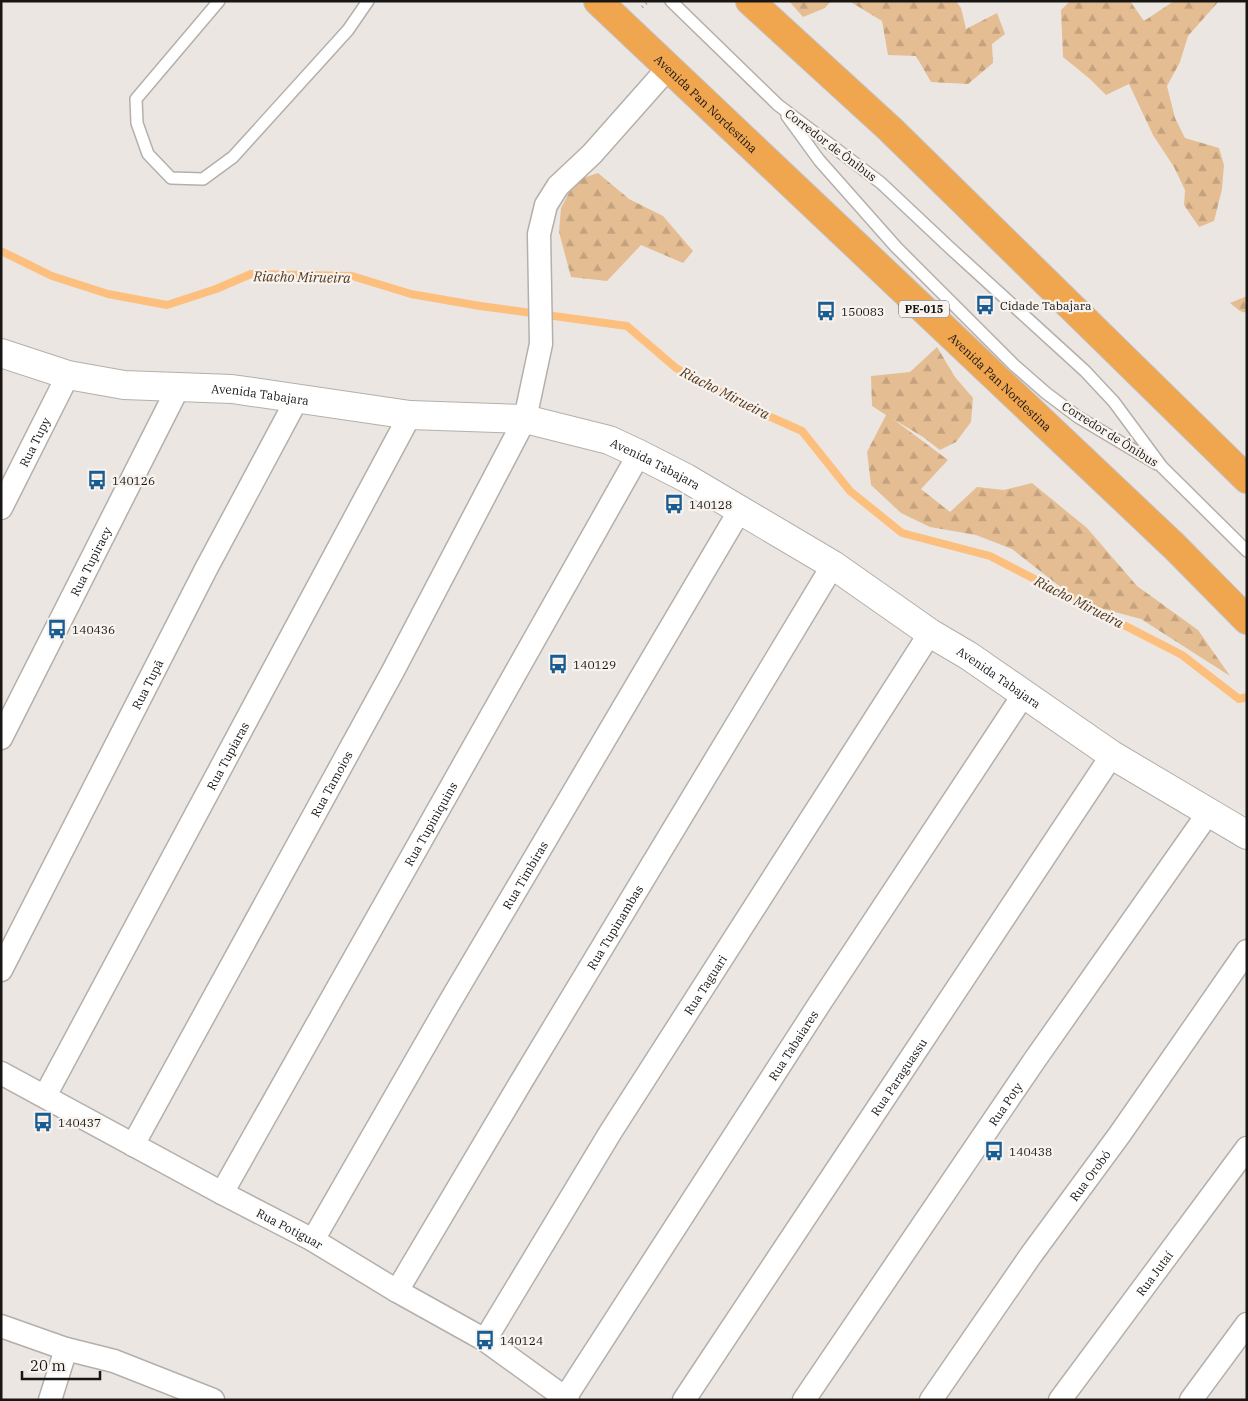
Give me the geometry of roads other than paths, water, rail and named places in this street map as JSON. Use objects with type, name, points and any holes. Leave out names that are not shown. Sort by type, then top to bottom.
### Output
[{"type":"highway","name":"Avenida Pan Nordestina","points":[[598,1],[1175,547],[1247,620]]},
{"type":"highway","points":[[750,1],[890,129],[1247,479]]},
{"type":"street","name":"Rua Tamoios","points":[[133,1145],[393,671],[525,419],[541,344],[540,234],[546,206],[558,186],[592,154],[669,67]]},
{"type":"street","name":"Avenida Tabajara","points":[[1,353],[68,376],[124,385],[232,389],[410,415],[525,419],[609,440],[686,478],[833,565],[930,633],[969,656],[1112,754],[1247,835]]},
{"type":"street","name":"Rua Tupy","points":[[1,508],[68,376]]},
{"type":"street","name":"Rua Tupiracy","points":[[1,738],[180,386]]},
{"type":"street","name":"Rua Tupã","points":[[1,970],[206,569],[297,399]]},
{"type":"street","name":"Rua Tupiaras","points":[[46,1096],[410,415]]},
{"type":"street","name":"Rua Tupiniquins","points":[[222,1194],[639,454]]},
{"type":"street","name":"Rua Timbiras","points":[[313,1240],[448,1004],[740,510]]},
{"type":"street","name":"Rua Tupinambas","points":[[397,1291],[520,1082],[833,565]]},
{"type":"street","name":"Rua Taguari","points":[[484,1340],[610,1133],[930,633]]},
{"type":"street","name":"Rua Tabaiares","points":[[566,1399],[820,1003],[1024,694]]},
{"type":"street","name":"Rua Paraguassu","points":[[684,1400],[840,1163],[1013,908],[1112,754]]},
{"type":"street","name":"Rua Poty","points":[[804,1400],[1034,1061],[1209,812]]},
{"type":"street","name":"Rua Orobó","points":[[931,1400],[1031,1255],[1120,1134],[1247,951]]},
{"type":"street","name":"Rua Potiguar","points":[[1,1072],[222,1194],[313,1240],[397,1291],[484,1340],[566,1399]]},
{"type":"street","name":"Rua Jutaí","points":[[1060,1400],[1247,1148]]},
{"type":"street","points":[[1191,1400],[1247,1324]]},
{"type":"street","points":[[1,1326],[66,1349],[114,1361],[208,1399]]},
{"type":"street","points":[[50,1400],[66,1349]]},
{"type":"lane","points":[[219,1],[136,99],[137,123],[148,154],[171,178],[203,179],[233,157],[348,30],[368,1]]},
{"type":"lane","points":[[671,1],[778,105]]},
{"type":"lane","name":"Corredor de Ônibus","points":[[778,105],[818,160],[896,247],[1014,365],[1046,393],[1078,417],[1162,467]]},
{"type":"lane","name":"Corredor de Ônibus","points":[[778,105],[881,183],[948,248],[1085,371],[1114,402],[1162,467]]},
{"type":"lane","points":[[1162,467],[1247,551]]},
{"type":"waterway","name":"Riacho Mirueira","points":[[1,251],[52,276],[108,294],[167,305],[216,289],[251,274],[352,276],[411,294],[480,306],[627,326],[676,368],[744,405],[802,431],[850,491],[902,533],[990,556],[1182,655],[1239,699],[1247,697]]},
{"type":"place","name":"Cidade Tabajara","points":[[985,305]]},
{"type":"place","name":"150083","points":[[826,311]]},
{"type":"place","name":"140126","points":[[97,480]]},
{"type":"place","name":"140128","points":[[674,504]]},
{"type":"place","name":"140436","points":[[57,629]]},
{"type":"place","name":"140129","points":[[558,664]]},
{"type":"place","name":"140437","points":[[43,1122]]},
{"type":"place","name":"140438","points":[[994,1151]]},
{"type":"place","name":"140124","points":[[485,1340]]}]
